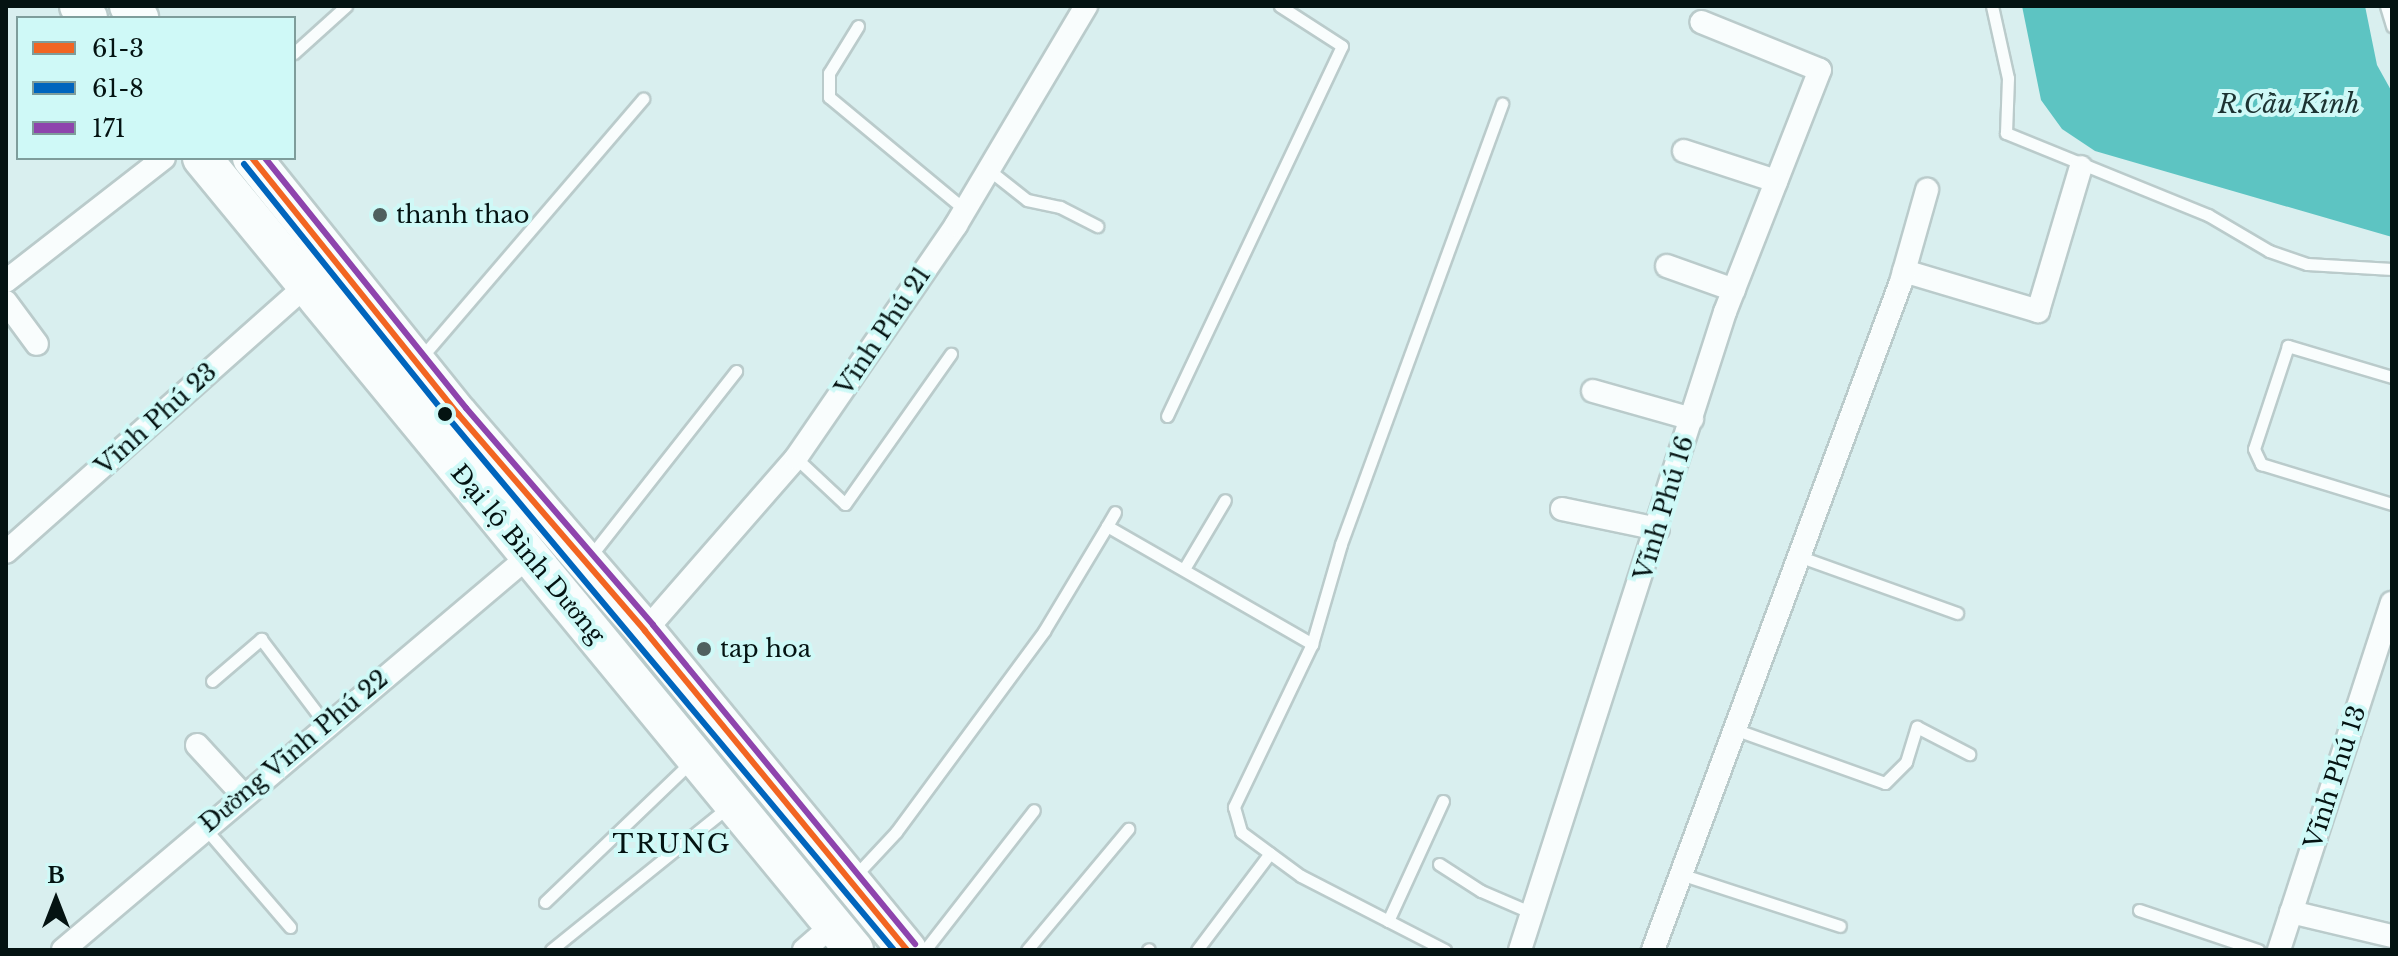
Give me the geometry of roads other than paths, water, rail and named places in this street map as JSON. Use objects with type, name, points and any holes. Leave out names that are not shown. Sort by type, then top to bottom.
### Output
[{"type":"highway","name":"Đại lộ Bình Dương","points":[[204,160],[616,660],[693,760],[844,937]]},
{"type":"highway","name":"Đại lộ Bình Dương","points":[[254,160],[584,565],[645,631],[907,950]]},
{"type":"highway","points":[[616,660],[645,631]]},
{"type":"street","name":"Vĩnh Phú 21","points":[[645,631],[796,458],[965,210],[1086,6]]},
{"type":"street","name":"Vĩnh Phú 16","points":[[1520,950],[1734,290],[1820,70],[1701,22]]},
{"type":"street","points":[[1684,151],[1776,181]]},
{"type":"street","points":[[6,281],[161,160]]},
{"type":"street","points":[[1904,271],[2038,311],[2081,167]]},
{"type":"street","points":[[1653,950],[1904,271],[1927,190]]},
{"type":"street","points":[[1667,266],[1734,290]]},
{"type":"street","name":"Vĩnh Phú 23","points":[[6,552],[306,286]]},
{"type":"street","points":[[6,302],[37,344]]},
{"type":"street","points":[[1593,391],[1692,419]]},
{"type":"street","points":[[1562,509],[1658,529]]},
{"type":"street","name":"Đường Vĩnh Phú 22","points":[[63,950],[204,826],[529,556]]},
{"type":"street","name":"Vĩnh Phú 13","points":[[2279,950],[2392,603]]},
{"type":"street","points":[[197,745],[242,794]]},
{"type":"street","points":[[2291,912],[2392,936]]},
{"type":"street","points":[[804,950],[844,937]]},
{"type":"lane","points":[[296,51],[346,6]]},
{"type":"lane","points":[[1167,416],[1342,46],[1280,6]]},
{"type":"lane","points":[[1992,6],[2008,78],[2006,133],[2081,167],[2208,215],[2269,251],[2307,264],[2392,269]]},
{"type":"lane","points":[[2386,6],[2392,26]]},
{"type":"lane","points":[[858,26],[829,73],[829,97],[965,210]]},
{"type":"lane","points":[[417,363],[643,99]]},
{"type":"lane","points":[[1445,950],[1301,876],[1241,832],[1234,807],[1312,644],[1341,544],[1502,104]]},
{"type":"lane","points":[[989,170],[1027,200],[1060,207],[1097,226]]},
{"type":"lane","points":[[2392,377],[2288,346],[2254,449],[2261,464],[2392,504]]},
{"type":"lane","points":[[796,458],[845,504],[951,354]]},
{"type":"lane","points":[[584,565],[736,371]]},
{"type":"lane","points":[[1184,569],[1225,500]]},
{"type":"lane","points":[[850,882],[896,832],[1044,631],[1115,512]]},
{"type":"lane","points":[[1107,526],[1312,644]]},
{"type":"lane","points":[[1798,556],[1957,613]]},
{"type":"lane","points":[[212,681],[261,639],[326,725]]},
{"type":"lane","points":[[1734,729],[1885,783],[1906,762],[1917,727],[1969,754]]},
{"type":"lane","points":[[545,902],[693,760]]},
{"type":"lane","points":[[1388,921],[1443,801]]},
{"type":"lane","points":[[551,950],[731,804]]},
{"type":"lane","points":[[925,950],[1034,810]]},
{"type":"lane","points":[[204,826],[290,927]]},
{"type":"lane","points":[[1027,950],[1128,829]]},
{"type":"lane","points":[[1197,950],[1270,853]]},
{"type":"lane","points":[[1439,864],[1481,891],[1532,913]]},
{"type":"lane","points":[[1680,874],[1840,926]]},
{"type":"lane","points":[[2139,910],[2258,950]]},
{"type":"water","name":"R.Cầu Kinh","points":[[2022,6],[2365,6],[2377,65],[2392,92],[2392,237],[2095,151],[2062,129],[2041,100]]},
{"type":"place","name":"thanh thao","points":[[380,215]]},
{"type":"place","name":"tap hoa","points":[[704,649]]},
{"type":"district","name":"TRUNG","points":[[672,845]]}]
